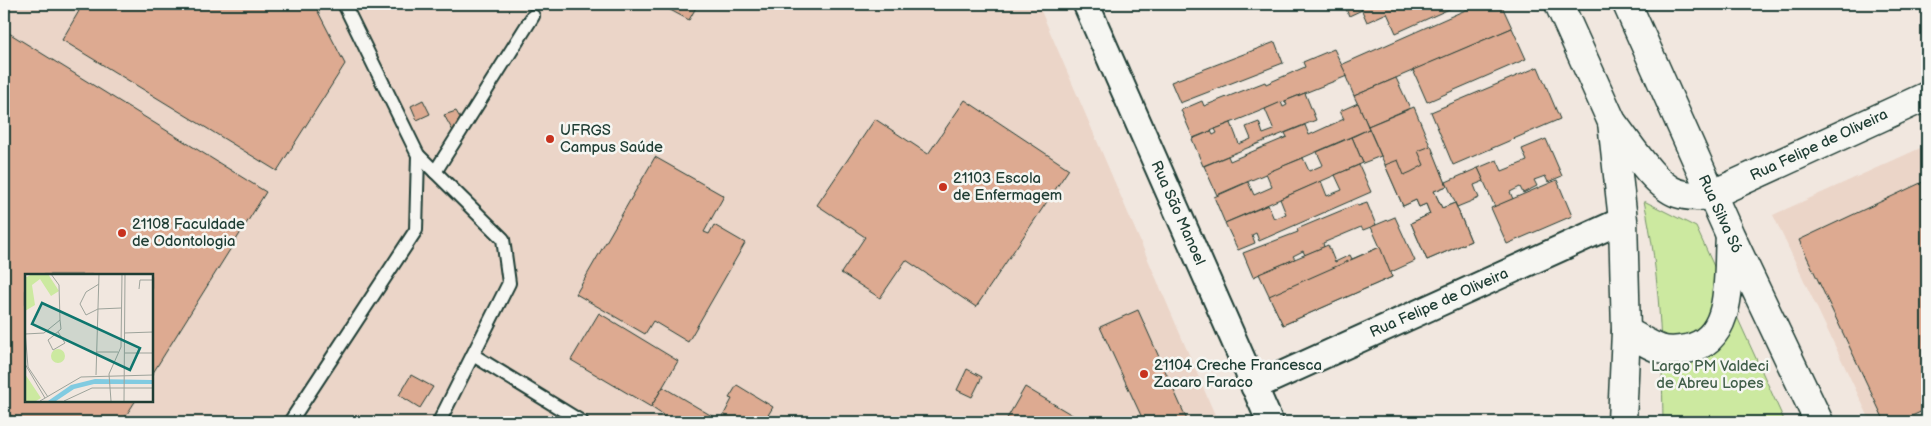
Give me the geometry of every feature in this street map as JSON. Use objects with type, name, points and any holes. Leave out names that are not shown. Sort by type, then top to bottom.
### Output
[{"type":"main road","points":[[1558,4],[1612,122],[1661,184],[1676,193],[1694,197],[1711,195]]},
{"type":"main road","name":"Rua Silva Só","points":[[1627,4],[1711,195],[1819,422]]},
{"type":"main road","name":"Rua Felipe de Oliveira","points":[[1711,195],[1927,96]]},
{"type":"main road","points":[[1612,122],[1624,220],[1626,331],[1622,422]]},
{"type":"main road","points":[[1626,331],[1661,349],[1677,351],[1693,348],[1707,340],[1718,328],[1724,313],[1730,235]]},
{"type":"street","name":"Rua São Manoel","points":[[1086,4],[1270,422]]},
{"type":"street","name":"Rua Felipe de Oliveira","points":[[1254,387],[1624,220]]},
{"type":"lane","points":[[344,4],[418,155],[503,239],[509,283],[439,422]]},
{"type":"lane","points":[[435,172],[533,16]]},
{"type":"lane","points":[[290,422],[416,230],[418,155]]},
{"type":"lane","points":[[473,355],[582,422]]},
{"type":"shaded area","name":"UFRGS Campus Saúde","points":[[4,4],[1038,4],[1218,422],[4,422]]},
{"type":"shaded area","points":[[1927,145],[1927,422],[1871,422],[1773,215]]},
{"type":"green space","name":"Largo PM Valdeci de Abreu Lopes","points":[[1644,201],[1696,227],[1785,422],[1663,422],[1661,339],[1657,283]]},
{"type":"building","points":[[68,4],[314,4],[345,64],[277,171],[62,40],[79,11]]},
{"type":"building","points":[[659,4],[698,4],[689,20]]},
{"type":"building","points":[[1344,4],[1359,4],[1362,10],[1349,16]]},
{"type":"building","points":[[1359,4],[1472,4],[1460,9],[1458,5],[1396,33],[1387,13],[1367,22]]},
{"type":"building","points":[[1479,4],[1501,4],[1512,28],[1354,96],[1341,65]]},
{"type":"building","points":[[1512,28],[1526,59],[1427,102],[1413,70]]},
{"type":"building","name":"21108 Faculdade de Odontologia","points":[[4,30],[266,192],[152,374],[152,274],[25,274],[25,401],[135,401],[122,422],[22,422],[4,411]]},
{"type":"building","points":[[1275,42],[1283,63],[1180,103],[1171,82]]},
{"type":"building","points":[[1334,49],[1347,76],[1193,138],[1181,110],[1202,101],[1204,106],[1265,82],[1266,84],[1305,67],[1303,62]]},
{"type":"building","points":[[1538,67],[1560,119],[1453,165],[1431,112]]},
{"type":"building","points":[[1396,78],[1410,108],[1368,126],[1354,96]]},
{"type":"building","points":[[1305,93],[1316,120],[1203,166],[1192,139],[1211,131],[1213,135],[1217,133],[1215,129],[1231,123],[1239,144],[1251,139],[1246,127],[1259,122],[1263,134],[1274,130],[1265,109],[1281,102],[1283,107],[1287,105],[1285,101]]},
{"type":"building","points":[[423,100],[430,114],[417,120],[411,106]]},
{"type":"building","name":"21103 Escola de Enfermagem","points":[[965,100],[1069,169],[976,307],[906,260],[880,298],[841,273],[865,237],[817,205],[875,119],[928,154]]},
{"type":"building","points":[[1358,103],[1369,129],[1217,195],[1204,166],[1228,156],[1230,161],[1287,137],[1285,133],[1305,125],[1309,135],[1344,119],[1340,111]]},
{"type":"building","points":[[1414,107],[1447,186],[1434,191],[1442,208],[1455,203],[1471,241],[1427,260],[1411,223],[1430,214],[1426,204],[1419,207],[1416,200],[1403,206],[1368,126]]},
{"type":"building","points":[[456,111],[462,121],[454,133],[444,115]]},
{"type":"building","points":[[1369,129],[1381,156],[1363,163],[1352,137]]},
{"type":"building","points":[[1352,137],[1363,163],[1225,223],[1214,197],[1248,182],[1254,195],[1272,187],[1266,173],[1303,158],[1309,171],[1323,165],[1317,152]]},
{"type":"building","points":[[1546,139],[1562,176],[1548,182],[1545,176],[1534,180],[1537,186],[1523,193],[1520,187],[1510,192],[1513,199],[1495,207],[1478,168],[1497,160],[1502,171],[1527,161],[1522,149]]},
{"type":"building","points":[[1431,146],[1447,186],[1434,191],[1442,208],[1455,203],[1471,241],[1427,260],[1411,223],[1430,214],[1426,204],[1419,207],[1416,200],[1403,206],[1385,165],[1398,160],[1404,175],[1424,165],[1418,151]]},
{"type":"building","points":[[655,157],[724,196],[704,232],[709,234],[714,225],[745,243],[688,342],[653,321],[645,334],[576,294]]},
{"type":"building","points":[[1359,165],[1371,192],[1259,241],[1256,233],[1252,235],[1255,243],[1238,250],[1225,223],[1268,205],[1274,219],[1286,214],[1280,199],[1321,181],[1327,196],[1342,190],[1335,175]]},
{"type":"building","points":[[1478,168],[1484,181],[1474,185],[1479,198],[1457,207],[1446,182]]},
{"type":"building","points":[[1557,180],[1572,216],[1507,244],[1491,208]]},
{"type":"building","points":[[1927,180],[1927,409],[1899,422],[1885,422],[1799,240]]},
{"type":"building","points":[[1367,203],[1376,225],[1363,230],[1361,227],[1323,243],[1324,247],[1305,255],[1303,251],[1293,256],[1295,259],[1253,277],[1243,253],[1298,232],[1297,229],[1357,204],[1358,206]]},
{"type":"building","points":[[1395,217],[1415,261],[1391,272],[1392,277],[1283,325],[1259,274],[1328,245],[1335,262],[1350,255],[1352,259],[1380,247],[1371,227]]},
{"type":"building","points":[[1380,247],[1392,277],[1283,325],[1269,296]]},
{"type":"building","name":"21104 Creche Francesca Zacaro Faraco","points":[[1138,310],[1188,422],[1144,422],[1100,327]]},
{"type":"building","points":[[599,313],[678,361],[651,407],[571,360]]},
{"type":"building","points":[[967,369],[982,377],[972,397],[957,390]]},
{"type":"building","points":[[411,375],[433,387],[420,408],[399,395]]},
{"type":"building","points":[[737,385],[773,407],[764,422],[720,422],[732,399],[729,398]]},
{"type":"building","points":[[663,387],[717,419],[715,422],[673,422],[662,416],[651,407]]},
{"type":"building","points":[[1025,387],[1084,422],[1005,422]]},
{"type":"place","name":"UFRGS Campus Saúde","points":[[550,139]]},
{"type":"place","name":"21103 Escola de Enfermagem","points":[[943,187]]},
{"type":"place","name":"21108 Faculdade de Odontologia","points":[[122,233]]},
{"type":"place","name":"21104 Creche Francesca Zacaro Faraco","points":[[1144,374]]}]
